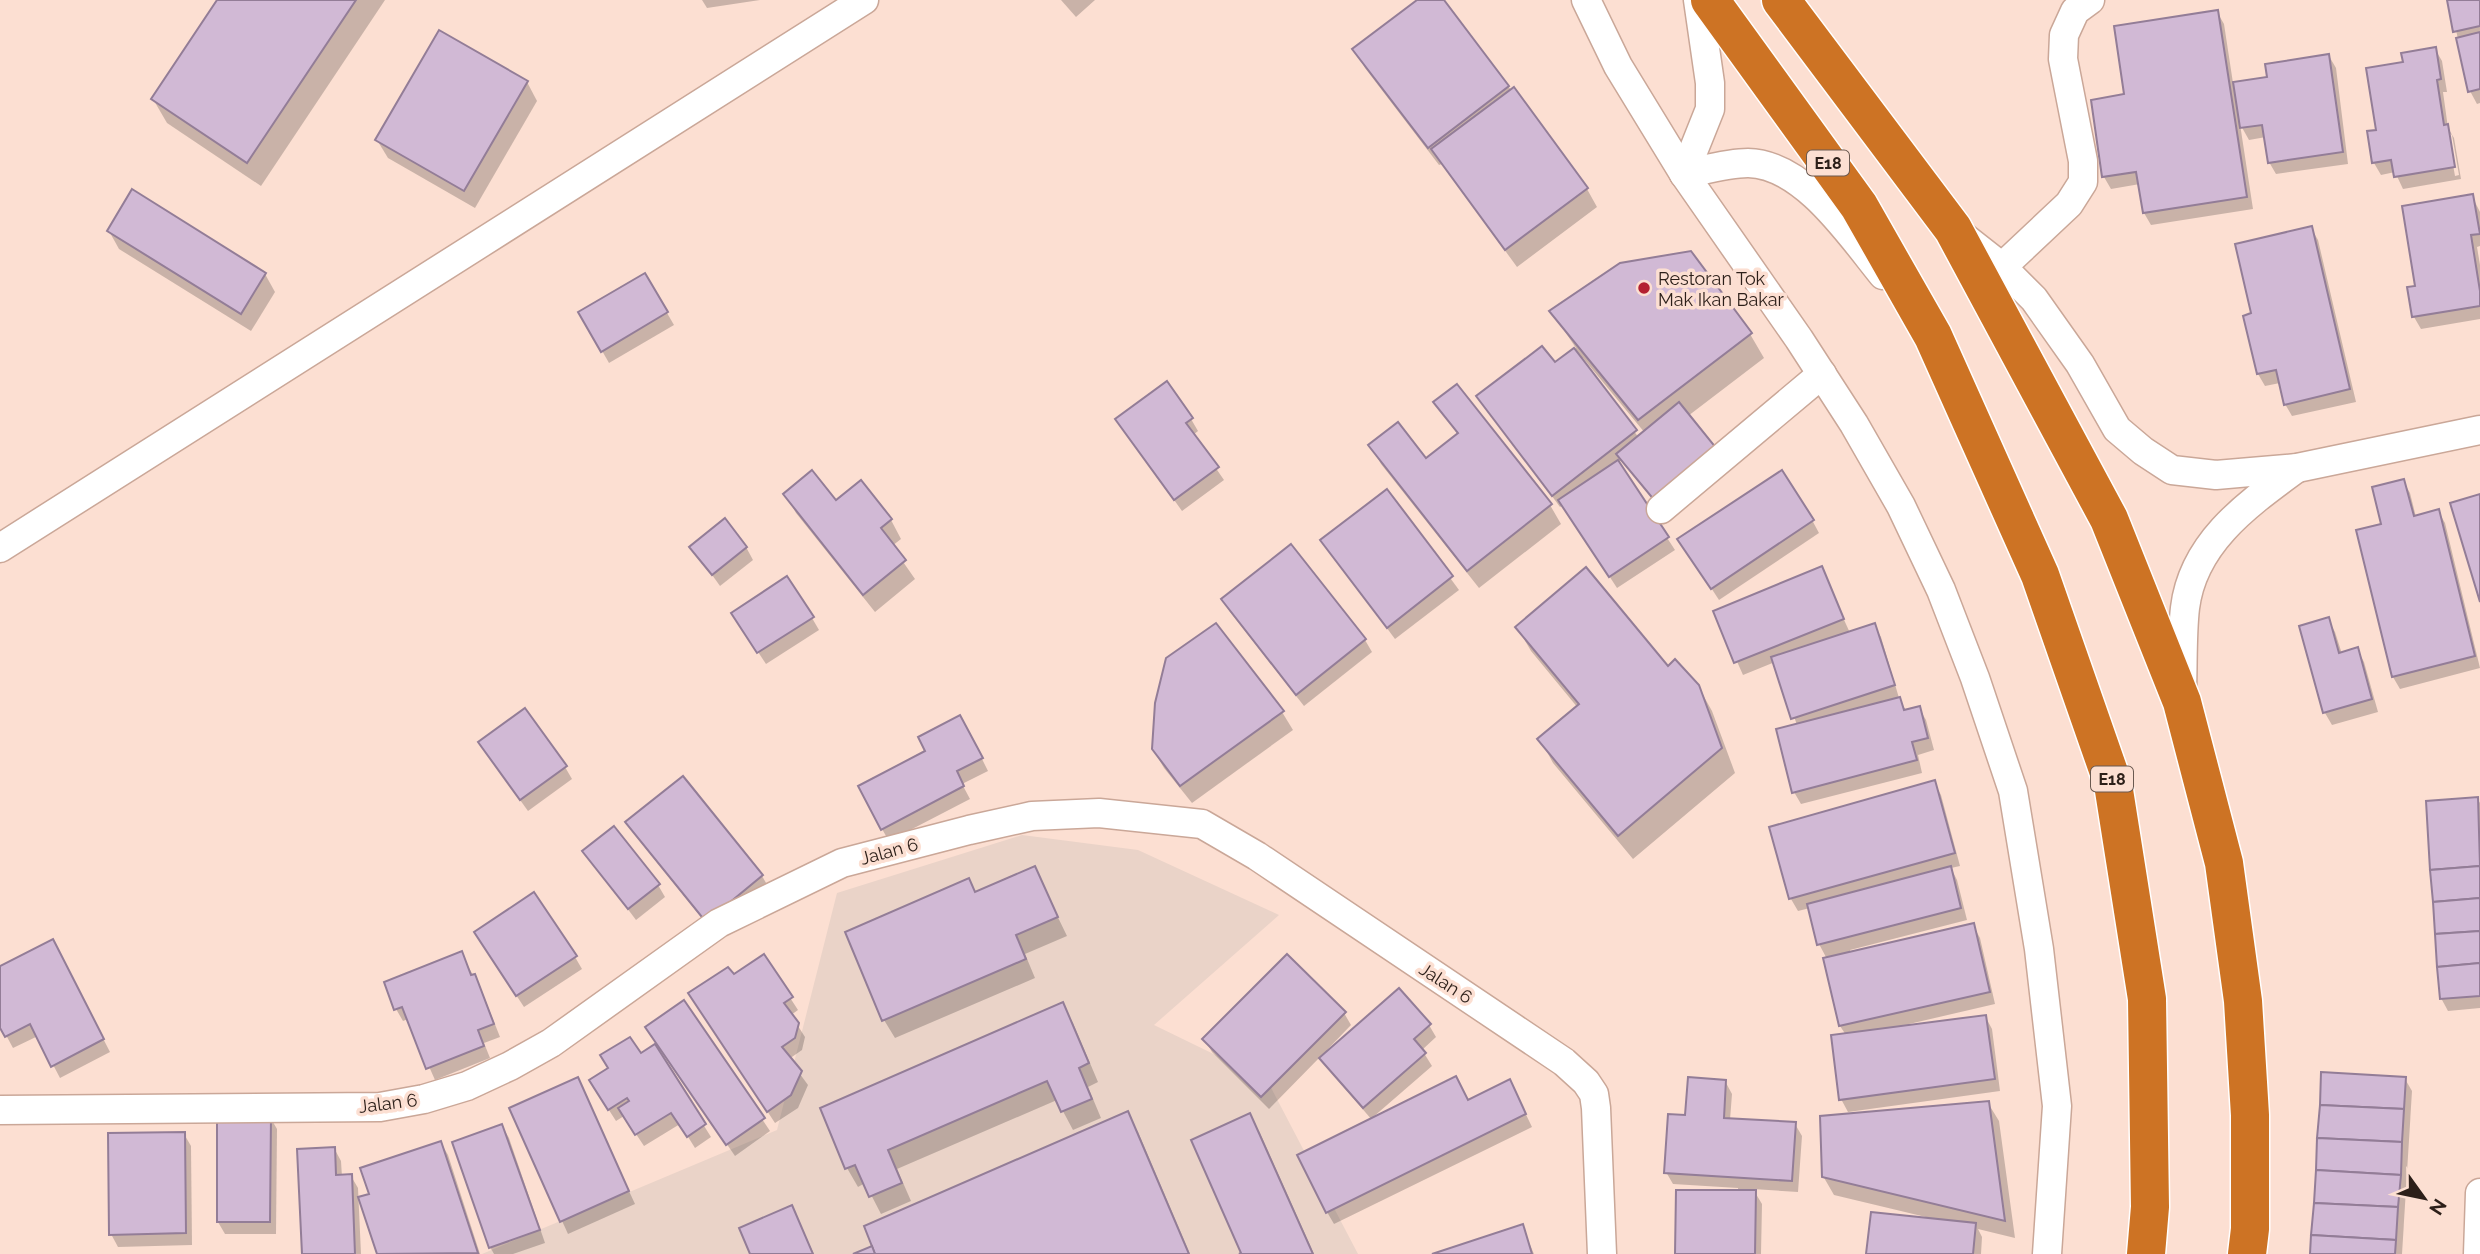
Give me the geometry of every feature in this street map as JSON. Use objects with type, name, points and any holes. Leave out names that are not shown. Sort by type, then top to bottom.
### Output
[{"type":"highway","name":"E18","points":[[1710,0],[1859,206],[1933,336],[2040,575],[2113,784],[2147,999],[2150,1207],[2146,1254]]},
{"type":"highway","points":[[1780,0],[1953,229],[2109,519],[2182,702],[2224,863],[2243,1000],[2250,1115],[2250,1229],[2247,1254]]},
{"type":"street","points":[[0,548],[863,0]]},
{"type":"street","points":[[1587,0],[1618,66],[1684,174],[1822,374],[1901,506],[1941,590],[1975,678],[2013,791],[2039,949],[2057,1106],[2046,1254]]},
{"type":"street","points":[[1684,174],[1710,109],[1710,83],[1698,0]]},
{"type":"street","points":[[2002,267],[2069,204],[2082,182],[2083,161],[2063,59],[2064,35],[2076,11],[2090,0]]},
{"type":"street","points":[[1684,174],[1749,163],[1778,170],[1819,196],[1933,336]]},
{"type":"street","points":[[1953,229],[2002,267],[2034,299],[2080,364],[2117,429],[2172,470],[2216,475],[2297,468],[2480,430]]},
{"type":"street","points":[[1661,509],[1822,374]]},
{"type":"street","points":[[2182,702],[2185,608],[2191,578],[2201,558],[2236,516],[2297,468]]},
{"type":"street","name":"Jalan 6","points":[[0,1110],[380,1107],[424,1099],[467,1086],[551,1043],[719,923],[842,863],[969,830],[1032,817],[1099,813],[1202,824],[1258,856],[1422,968],[1519,1030],[1576,1072],[1594,1094],[1602,1254]]},
{"type":"street","points":[[2478,1254],[2480,1193]]},
{"type":"shaded area","points":[[1022,835],[1138,850],[1279,915],[1154,1025],[1267,1080],[1358,1254],[482,1254],[777,1130],[837,893]]},
{"type":"building","points":[[217,0],[356,0],[247,163],[151,99]]},
{"type":"building","points":[[1417,0],[1444,0],[1509,86],[1428,148],[1352,49]]},
{"type":"building","points":[[2447,0],[2480,0],[2480,26],[2453,32]]},
{"type":"building","points":[[2218,10],[2247,197],[2143,213],[2136,172],[2102,177],[2091,100],[2124,94],[2114,26]]},
{"type":"building","points":[[439,30],[528,81],[464,191],[375,140]]},
{"type":"building","points":[[2480,32],[2480,89],[2468,92],[2456,38]]},
{"type":"building","points":[[2436,47],[2441,79],[2437,80],[2444,125],[2448,124],[2455,167],[2394,177],[2391,160],[2372,163],[2367,131],[2376,130],[2366,68],[2403,62],[2401,53]]},
{"type":"building","points":[[2329,54],[2343,152],[2268,163],[2262,125],[2240,128],[2233,82],[2267,77],[2265,64]]},
{"type":"building","points":[[1514,87],[1588,188],[1505,250],[1431,149]]},
{"type":"building","points":[[132,189],[266,273],[241,314],[107,231]]},
{"type":"building","points":[[2473,194],[2480,234],[2471,235],[2480,306],[2412,317],[2407,287],[2415,286],[2402,206]]},
{"type":"building","points":[[2312,226],[2350,389],[2284,405],[2276,370],[2257,374],[2243,316],[2251,313],[2235,244]]},
{"type":"building","points":[[1691,251],[1752,333],[1638,420],[1549,311],[1620,263]]},
{"type":"building","points":[[645,273],[668,312],[601,352],[578,312]]},
{"type":"building","points":[[1542,346],[1555,362],[1574,348],[1637,430],[1552,496],[1476,396]]},
{"type":"building","points":[[1167,381],[1193,418],[1186,423],[1219,467],[1174,500],[1115,419]]},
{"type":"building","points":[[1457,384],[1552,504],[1467,571],[1368,445],[1398,422],[1426,458],[1458,433],[1433,402]]},
{"type":"building","points":[[1679,402],[1717,449],[1655,501],[1616,454]]},
{"type":"building","points":[[1618,460],[1669,537],[1609,577],[1558,500]]},
{"type":"building","points":[[812,470],[836,500],[861,480],[892,519],[881,528],[906,560],[863,595],[783,494]]},
{"type":"building","points":[[1782,470],[1814,520],[1711,589],[1677,539]]},
{"type":"building","points":[[2404,479],[2414,516],[2439,509],[2475,656],[2392,677],[2356,530],[2381,524],[2372,487]]},
{"type":"building","points":[[1387,489],[1453,576],[1387,628],[1320,540]]},
{"type":"building","points":[[2480,494],[2480,602],[2450,503]]},
{"type":"building","points":[[725,518],[747,547],[712,575],[689,547]]},
{"type":"building","points":[[1291,544],[1366,639],[1296,695],[1221,599]]},
{"type":"building","points":[[1822,566],[1844,619],[1734,663],[1713,611]]},
{"type":"building","points":[[1586,567],[1668,666],[1675,659],[1699,685],[1722,748],[1618,836],[1537,739],[1579,704],[1515,627]]},
{"type":"building","points":[[787,576],[814,617],[757,653],[731,613]]},
{"type":"building","points":[[2329,617],[2339,653],[2358,647],[2372,699],[2323,713],[2299,626]]},
{"type":"building","points":[[1216,623],[1284,711],[1180,786],[1152,749],[1155,703],[1166,658]]},
{"type":"building","points":[[1875,623],[1895,685],[1791,719],[1771,657]]},
{"type":"building","points":[[1900,697],[1904,710],[1920,706],[1928,738],[1912,742],[1917,760],[1792,793],[1776,729]]},
{"type":"building","points":[[525,708],[567,766],[520,800],[478,742]]},
{"type":"building","points":[[960,715],[983,758],[957,771],[964,786],[881,830],[858,786],[925,751],[918,737]]},
{"type":"building","points":[[683,776],[763,875],[706,922],[625,822]]},
{"type":"building","points":[[1935,780],[1955,853],[1789,899],[1769,827]]},
{"type":"building","points":[[2478,797],[2480,866],[2430,870],[2426,801]]},
{"type":"building","points":[[614,826],[660,884],[628,909],[582,851]]},
{"type":"building","points":[[1035,866],[1058,917],[1016,935],[1026,959],[882,1021],[845,932],[969,878],[975,892]]},
{"type":"building","points":[[1951,866],[1961,908],[1817,945],[1807,904]]},
{"type":"building","points":[[2480,866],[2480,898],[2433,902],[2430,870]]},
{"type":"building","points":[[534,892],[577,956],[516,996],[474,932]]},
{"type":"building","points":[[2480,898],[2480,931],[2435,934],[2433,902]]},
{"type":"building","points":[[1974,923],[1990,992],[1839,1026],[1823,958]]},
{"type":"building","points":[[2480,931],[2480,963],[2437,967],[2435,934]]},
{"type":"building","points":[[53,939],[104,1039],[51,1067],[30,1024],[5,1037],[0,1028],[0,966]]},
{"type":"building","points":[[462,951],[471,975],[475,974],[494,1024],[478,1030],[484,1046],[426,1069],[402,1007],[394,1010],[384,982]]},
{"type":"building","points":[[764,954],[793,997],[784,1003],[799,1023],[795,1038],[782,1047],[802,1071],[791,1095],[767,1112],[688,993],[728,967],[734,974]]},
{"type":"building","points":[[1287,954],[1346,1012],[1261,1097],[1202,1039]]},
{"type":"building","points":[[2480,963],[2480,996],[2440,999],[2437,967]]},
{"type":"building","points":[[1399,988],[1431,1024],[1414,1039],[1426,1053],[1363,1108],[1319,1058]]},
{"type":"building","points":[[684,1000],[765,1118],[726,1145],[645,1027]]},
{"type":"building","points":[[1063,1002],[1089,1063],[1079,1068],[1092,1099],[1061,1112],[1047,1081],[888,1150],[902,1183],[869,1197],[855,1165],[845,1169],[820,1108]]},
{"type":"building","points":[[1986,1015],[1995,1079],[1839,1100],[1831,1035]]},
{"type":"building","points":[[630,1037],[641,1053],[655,1044],[706,1124],[687,1137],[671,1113],[635,1135],[618,1108],[629,1101],[627,1098],[608,1110],[589,1080],[608,1068],[600,1055]]},
{"type":"building","points":[[2321,1072],[2406,1077],[2404,1109],[2320,1105]]},
{"type":"building","points":[[1456,1076],[1468,1100],[1510,1079],[1526,1114],[1326,1213],[1297,1155]]},
{"type":"building","points":[[578,1077],[629,1191],[560,1222],[509,1108]]},
{"type":"building","points":[[1688,1077],[1726,1080],[1724,1118],[1796,1122],[1792,1181],[1664,1173],[1668,1114],[1685,1115]]},
{"type":"building","points":[[1989,1101],[2005,1221],[1822,1177],[1820,1116]]},
{"type":"building","points":[[2320,1105],[2404,1109],[2402,1142],[2317,1138]]},
{"type":"building","points":[[1128,1111],[1189,1254],[875,1254],[864,1226]]},
{"type":"building","points":[[1250,1113],[1313,1254],[1239,1254],[1241,1253],[1191,1140]]},
{"type":"building","points":[[217,1115],[271,1115],[270,1222],[217,1222]]},
{"type":"building","points":[[502,1124],[540,1230],[489,1248],[452,1142]]},
{"type":"building","points":[[185,1132],[186,1233],[109,1235],[108,1133]]},
{"type":"building","points":[[2317,1138],[2402,1142],[2401,1175],[2316,1170]]},
{"type":"building","points":[[441,1141],[478,1253],[377,1254],[358,1197],[369,1194],[360,1168]]},
{"type":"building","points":[[335,1147],[336,1175],[352,1174],[355,1254],[302,1254],[297,1149]]},
{"type":"building","points":[[2316,1170],[2401,1175],[2398,1207],[2314,1203]]},
{"type":"building","points":[[1676,1190],[1756,1190],[1755,1254],[1675,1254]]},
{"type":"building","points":[[2314,1203],[2398,1207],[2396,1240],[2311,1235]]},
{"type":"building","points":[[792,1205],[813,1254],[750,1254],[739,1228]]},
{"type":"building","points":[[1871,1212],[1976,1223],[1973,1254],[1866,1254]]},
{"type":"building","points":[[1523,1224],[1532,1254],[1432,1254]]},
{"type":"building","points":[[2311,1235],[2396,1240],[2395,1254],[2310,1254]]},
{"type":"building","points":[[872,1246],[875,1254],[853,1254]]},
{"type":"place","name":"Restoran Tok Mak Ikan Bakar","points":[[1644,288]]}]
